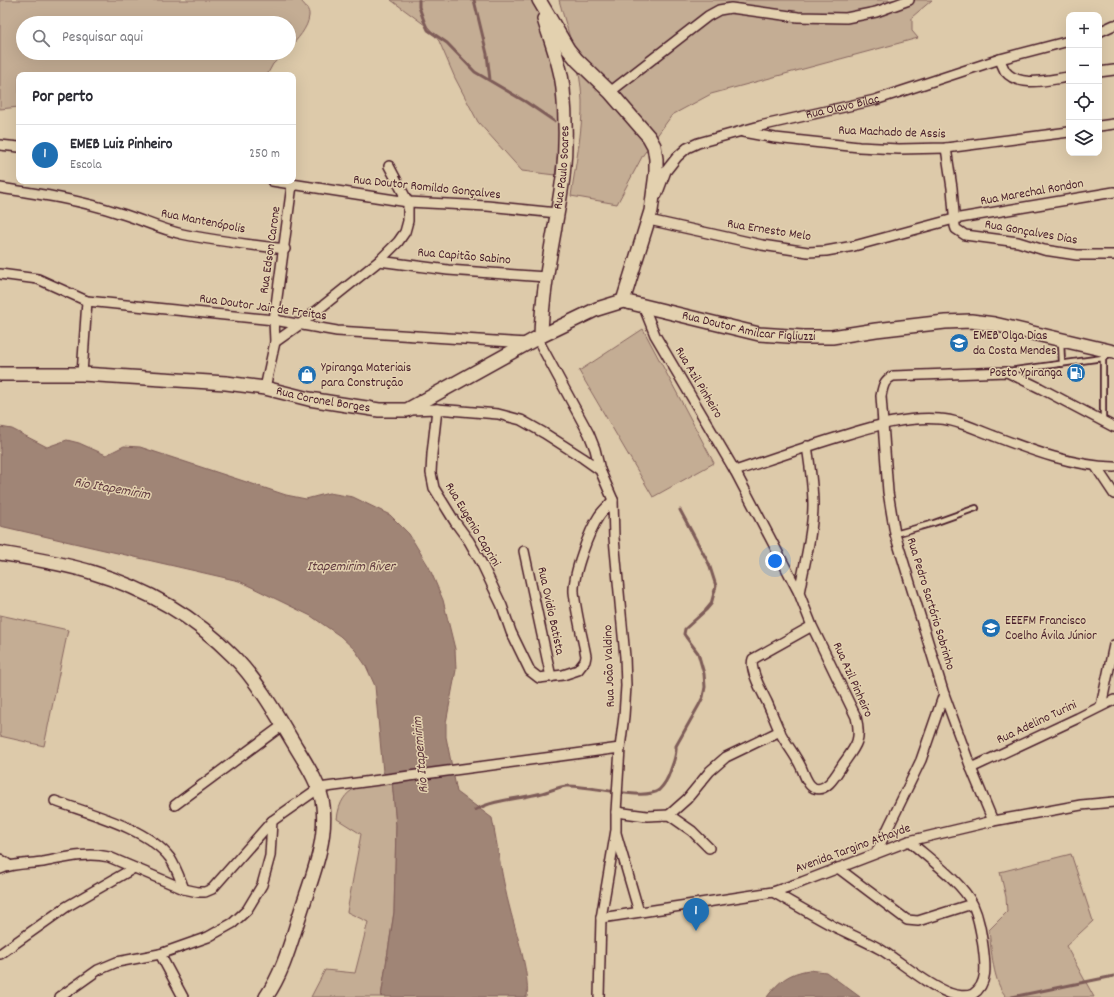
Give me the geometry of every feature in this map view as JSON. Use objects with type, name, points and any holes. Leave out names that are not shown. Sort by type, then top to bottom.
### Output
[{"type":"street","name":"Rua Olavo Bilac","points":[[539,0],[568,49],[577,60],[610,92],[649,137],[654,146],[656,173],[650,216]]},
{"type":"street","name":"Rua Paulo Soares","points":[[536,339],[542,316],[546,277],[557,213],[564,161],[565,126],[563,88],[559,68],[539,0]]},
{"type":"street","points":[[610,92],[708,16],[719,10],[731,8],[798,17],[846,18],[876,12],[909,0]]},
{"type":"street","points":[[1102,31],[1114,25]]},
{"type":"street","name":"Rua Olavo Bilac","points":[[623,301],[666,171],[677,157],[687,148],[698,142],[875,100],[1000,59],[1066,42]]},
{"type":"street","points":[[1000,59],[1005,70],[1020,80],[1032,82],[1066,77]]},
{"type":"street","points":[[1102,72],[1114,70]]},
{"type":"street","points":[[1102,126],[1114,124]]},
{"type":"street","name":"Rua Machado de Assis","points":[[739,132],[774,138],[859,147],[899,149],[946,148],[1066,132]]},
{"type":"street","points":[[0,145],[16,147]]},
{"type":"street","points":[[946,148],[952,188],[954,218]]},
{"type":"street","points":[[275,342],[300,325],[379,261],[398,242],[408,221],[408,202],[389,166]]},
{"type":"street","name":"Rua Doutor Romildo Gonçalves","points":[[287,184],[408,202],[487,206],[557,213]]},
{"type":"street","name":"Rua Edson Carone","points":[[265,388],[275,342],[274,320],[285,249],[292,185]]},
{"type":"street","name":"Rua Mantenópolis","points":[[0,188],[44,194],[83,202],[120,213],[161,228],[184,234],[285,249]]},
{"type":"street","name":"Rua Marechal Rondon","points":[[954,218],[1114,192]]},
{"type":"street","name":"Rua Ernesto Melo","points":[[650,216],[762,245],[808,252],[826,251],[854,246],[954,218]]},
{"type":"street","name":"Rua Gonçalves Dias","points":[[954,218],[956,229],[965,235],[1006,240],[1044,250],[1077,255],[1114,255]]},
{"type":"street","name":"Rua Capitão Sabino","points":[[379,261],[448,270],[546,277]]},
{"type":"street","name":"Rua Doutor Jair de Freitas","points":[[0,274],[38,279],[87,302],[274,320],[337,331],[536,339]]},
{"type":"street","points":[[407,410],[536,339],[597,310],[623,301]]},
{"type":"street","name":"Rua Doutor Amilcar Figliuzzi","points":[[623,301],[759,334],[832,337],[945,322],[971,321],[994,324],[1061,340],[1110,354]]},
{"type":"street","points":[[82,374],[87,302]]},
{"type":"street","name":"Rua Azil Pinheiro","points":[[643,306],[654,335],[735,471],[799,593],[812,626],[856,717],[859,731],[857,743],[829,783],[820,788],[814,788],[810,784],[780,731]]},
{"type":"street","points":[[536,339],[589,434],[595,449],[600,470],[613,500],[599,516],[583,553],[575,580],[574,592],[586,656],[585,661],[578,670],[551,677]]},
{"type":"street","points":[[1007,372],[1114,427]]},
{"type":"street","name":"Rua Pedro Sartório Sobrinho","points":[[993,821],[971,768],[944,694],[895,534],[888,492],[881,396],[885,381],[893,376],[1007,372]]},
{"type":"street","name":"Rua Coronel Borges","points":[[0,374],[82,374],[226,383],[265,388],[309,399],[379,410],[437,409],[498,414],[521,420],[544,433],[600,470]]},
{"type":"street","name":"Rua Eugenio Caprini","points":[[437,409],[431,473],[434,488],[479,558],[502,606],[511,632],[530,671],[539,678],[551,677]]},
{"type":"street","points":[[735,471],[807,446],[883,424],[913,419],[940,419],[959,423],[1031,450],[1096,467],[1114,467]]},
{"type":"street","points":[[799,593],[811,526],[813,506],[807,446]]},
{"type":"street","points":[[1096,467],[1114,494]]},
{"type":"street","name":"Rua João Valdino","points":[[599,997],[601,918],[616,830],[620,748],[626,686],[625,657],[614,538],[613,500]]},
{"type":"street","name":"Rua Ovidio Batista","points":[[524,551],[551,677]]},
{"type":"street","points":[[0,553],[91,572],[148,594],[180,613],[209,633],[234,657],[260,689],[283,725],[319,788],[323,804],[324,825],[316,864],[282,967],[266,997]]},
{"type":"street","points":[[670,815],[687,799],[710,771],[726,757],[780,731],[755,675],[752,662],[753,659],[812,626]]},
{"type":"street","points":[[1101,706],[1114,644]]},
{"type":"street","points":[[876,853],[921,760],[944,694]]},
{"type":"street","name":"Rua Adelino Turini","points":[[971,768],[1114,700]]},
{"type":"street","points":[[175,805],[283,725]]},
{"type":"street","points":[[0,869],[9,865],[42,862],[88,854],[108,857],[184,889],[205,892],[212,889],[272,821],[319,788],[620,748]]},
{"type":"street","points":[[55,801],[129,828],[150,839],[164,851],[171,860],[184,889]]},
{"type":"street","name":"Avenida Targino Athayde","points":[[601,918],[773,892],[909,841],[993,821],[1081,805],[1114,802]]},
{"type":"street","points":[[616,812],[647,816],[670,815],[692,831],[709,848]]},
{"type":"street","points":[[60,997],[98,970],[117,962],[160,954],[208,937],[233,923],[247,910],[262,885],[270,856],[272,821]]},
{"type":"street","name":"Rua João Valdino","points":[[616,830],[639,912]]},
{"type":"street","points":[[773,892],[898,960],[938,988],[950,994],[960,996],[973,994],[983,981],[985,961],[978,921],[972,904],[962,889],[909,841]]},
{"type":"street","points":[[0,859],[9,865]]},
{"type":"street","points":[[0,954],[66,907],[134,868]]},
{"type":"street","points":[[838,868],[907,920],[918,921],[972,904]]},
{"type":"street","points":[[160,954],[183,997]]},
{"type":"lane","points":[[1061,340],[1062,364]]},
{"type":"lane","points":[[1007,372],[1062,364],[1110,354],[1103,421]]},
{"type":"lane","points":[[895,534],[934,523],[976,508]]},
{"type":"shaded area","points":[[0,0],[300,0],[308,9],[309,16],[307,25],[296,41],[296,16],[16,16],[16,60],[277,60],[269,72],[16,72],[16,107],[0,109]]},
{"type":"shaded area","points":[[391,0],[539,0],[564,114],[555,175],[522,171],[478,122],[455,78],[439,41],[429,28]]},
{"type":"shaded area","points":[[559,0],[932,0],[912,17],[912,31],[918,38],[711,94],[672,115],[643,155],[617,204],[571,196],[580,136],[582,101],[577,63]]},
{"type":"shaded area","points":[[643,329],[714,463],[653,497],[579,371]]},
{"type":"shaded area","points":[[0,615],[68,630],[44,746],[0,736]]},
{"type":"shaded area","points":[[392,780],[396,825],[394,912],[381,997],[311,997],[325,970],[355,973],[368,922],[347,912],[361,834],[337,819],[339,807],[343,799],[356,788],[372,783]]},
{"type":"shaded area","points":[[1071,854],[1093,921],[1066,946],[1094,997],[1007,997],[1002,991],[996,975],[989,930],[1007,912],[1006,897],[1000,872]]},
{"type":"water","name":"Itapemirim River","points":[[0,427],[12,429],[47,447],[67,440],[79,443],[106,455],[124,446],[140,447],[286,495],[306,499],[329,493],[353,497],[390,515],[409,534],[429,567],[443,600],[455,649],[456,670],[446,723],[446,737],[457,792],[492,818],[510,909],[525,965],[527,997],[381,997],[394,912],[396,825],[392,780],[383,772],[375,686],[366,666],[355,650],[340,636],[311,616],[239,581],[0,526]]},
{"type":"water","points":[[809,970],[826,972],[860,997],[767,997],[780,982],[796,973]]},
{"type":"waterway","points":[[419,0],[419,7],[428,30],[447,43],[475,72],[526,102],[554,121]]},
{"type":"waterway","points":[[474,0],[487,54],[490,80]]},
{"type":"waterway","points":[[475,810],[483,806],[534,795],[566,786],[641,794],[652,793],[659,790],[664,784],[676,753],[676,746],[703,697],[705,687],[704,674],[698,653],[684,634],[685,629],[711,604],[716,586],[709,564],[680,510]]},
{"type":"waterway","points":[[1012,997],[1114,976]]},
{"type":"place","name":"EMEB Olga Dias da Costa Mendes","points":[[959,343]]},
{"type":"place","name":"Posto Ypiranga","points":[[1076,373]]},
{"type":"place","name":"Ypiranga Materiais para Construção","points":[[307,375]]},
{"type":"place","name":"EEEFM Francisco Coelho Ávila Júnior","points":[[991,628]]},
{"type":"place","name":"EMEB Luiz Pinheiro","points":[[696,931]]},
{"type":"water label","name":"Rio Itapemirim","points":[[112,489]]},
{"type":"water label","name":"Rio Itapemirim","points":[[421,755]]}]
